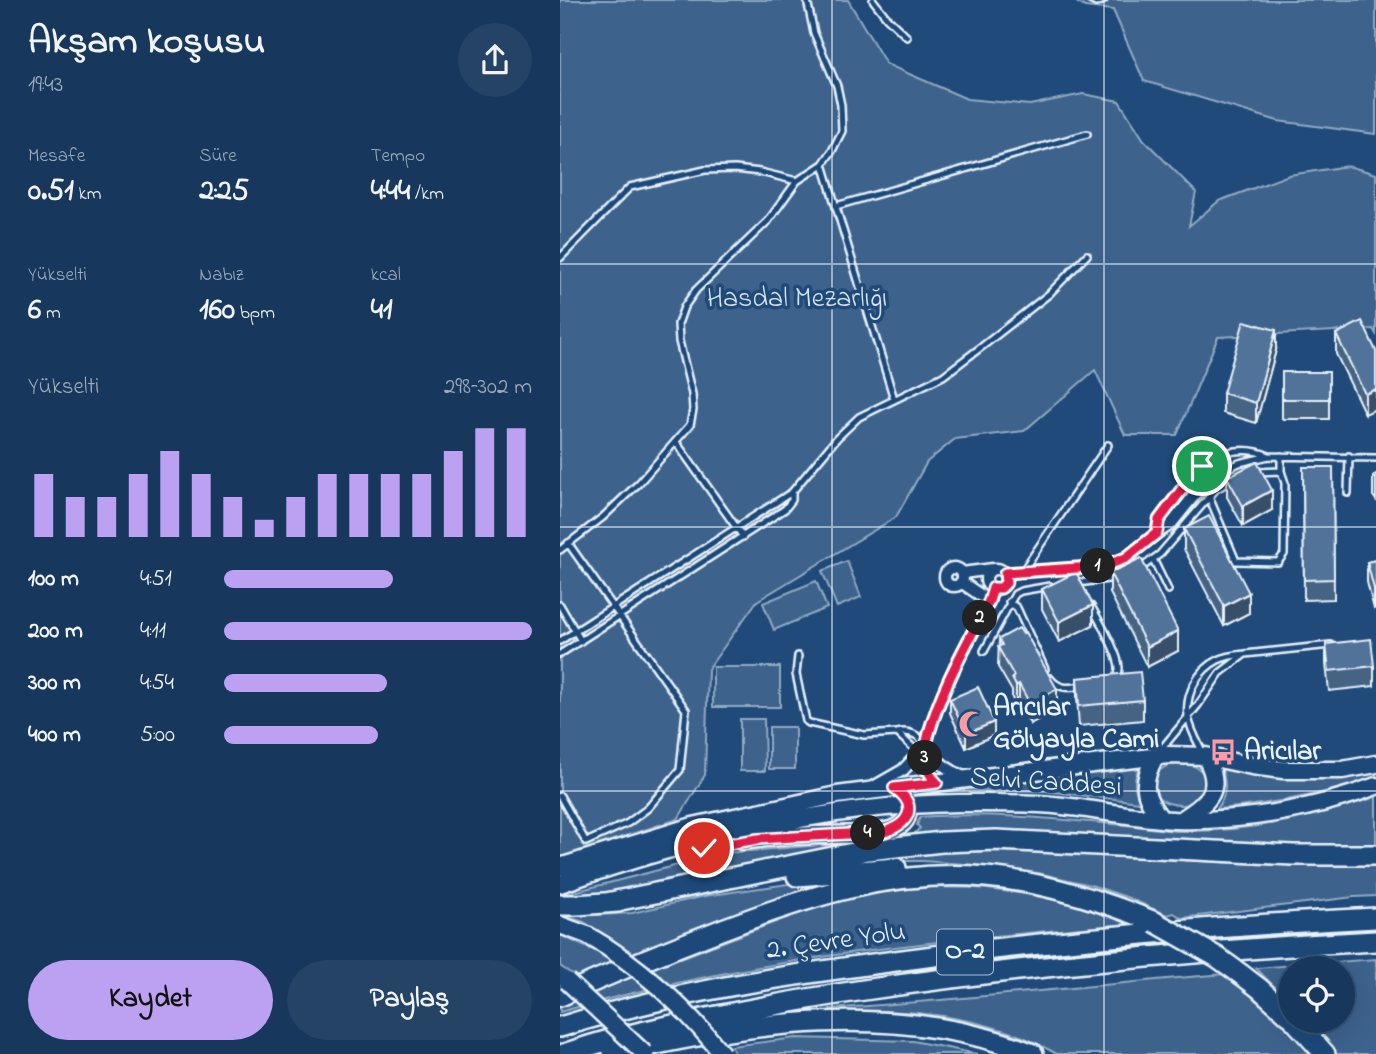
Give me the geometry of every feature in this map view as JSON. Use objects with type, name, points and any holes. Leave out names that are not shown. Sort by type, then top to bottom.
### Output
[{"type":"highway","points":[[606,903],[868,850],[953,842],[996,840],[1293,855],[1376,855]]},
{"type":"highway","points":[[560,905],[631,901],[769,878],[897,867],[968,870],[1007,879]]},
{"type":"highway","points":[[562,984],[819,895],[880,881],[960,876],[1007,879],[1083,895],[1155,922],[1217,957],[1278,1005]]},
{"type":"highway","name":"2. Çevre Yolu","points":[[560,1027],[688,994],[855,966],[1127,935],[1376,918]]},
{"type":"highway","name":"2. Çevre Yolu","points":[[564,1054],[685,1022],[782,1003],[928,981],[1098,961],[1272,947],[1376,942]]},
{"type":"highway","points":[[613,1054],[688,1037],[774,1025],[859,1021],[960,1031],[1033,1054]]},
{"type":"highway","points":[[1306,1033],[1325,1054]]},
{"type":"main road","points":[[1181,820],[1206,803],[1213,791],[1213,771],[1205,756]]},
{"type":"main road","points":[[1376,764],[1342,770],[1283,770],[1205,756],[1155,757],[1145,778],[1145,789],[1161,819],[1181,820],[1228,818],[1286,810],[1318,804],[1376,786]]},
{"type":"main road","name":"Selvi Caddesi","points":[[560,867],[693,826],[827,797],[1155,757]]},
{"type":"main road","points":[[937,783],[948,793],[983,803]]},
{"type":"main road","points":[[653,855],[758,839],[884,832],[899,826],[908,813],[906,799],[894,788]]},
{"type":"main road","name":"Selvi Caddesi","points":[[560,884],[653,855],[734,834],[853,811],[983,803],[1060,805],[1161,819]]},
{"type":"main road","points":[[560,925],[587,935],[628,961],[685,1013],[722,1054]]},
{"type":"main road","points":[[562,984],[645,1054]]},
{"type":"street","points":[[1157,533],[1159,520],[1206,462]]},
{"type":"street","points":[[1005,573],[1092,567],[1126,558],[1171,524],[1196,491],[1214,475]]},
{"type":"street","points":[[989,601],[961,577],[993,569],[1000,569],[1005,573],[1006,579],[1004,586],[998,589],[993,588],[986,580],[993,569]]},
{"type":"street","points":[[868,791],[898,774],[922,749],[942,694],[993,588]]},
{"type":"street","points":[[922,749],[969,780]]},
{"type":"street","points":[[922,749],[926,765],[937,783]]},
{"type":"lane","points":[[560,550],[603,517],[639,483],[690,425],[692,394],[678,324],[684,307],[696,290],[768,221],[797,181],[823,164],[842,131],[838,86],[814,33],[807,0]]},
{"type":"lane","points":[[873,0],[907,37]]},
{"type":"lane","points":[[1090,0],[1096,3],[1104,0]]},
{"type":"lane","points":[[836,206],[1087,134]]},
{"type":"lane","points":[[823,164],[894,399]]},
{"type":"lane","points":[[560,258],[630,187],[705,170],[735,169],[797,181]]},
{"type":"lane","points":[[560,641],[792,492],[837,438],[859,417],[943,376],[1049,294],[1087,255]]},
{"type":"lane","points":[[676,442],[743,537]]},
{"type":"lane","points":[[1022,572],[1108,445]]},
{"type":"lane","points":[[1206,462],[1234,451],[1251,451],[1269,456]]},
{"type":"lane","points":[[1206,462],[1203,471],[1214,475],[1239,463],[1269,456],[1376,458]]},
{"type":"lane","points":[[1209,497],[1236,561],[1278,562],[1284,554],[1285,483],[1281,471],[1281,456]]},
{"type":"lane","points":[[1348,493],[1349,456]]},
{"type":"lane","points":[[1206,462],[1216,459],[1220,464],[1214,475]]},
{"type":"lane","points":[[1248,474],[1281,471]]},
{"type":"lane","points":[[1132,572],[1153,559],[1174,540],[1216,489],[1238,477]]},
{"type":"lane","points":[[560,654],[785,509],[792,500],[792,492]]},
{"type":"lane","points":[[560,796],[586,842],[628,823],[648,808],[680,770],[686,710],[568,544]]},
{"type":"lane","points":[[1153,559],[1168,590]]},
{"type":"lane","points":[[1071,583],[1121,578]]},
{"type":"lane","points":[[1079,583],[1120,666],[1116,678],[1107,683]]},
{"type":"lane","points":[[984,651],[1014,594],[1063,584]]},
{"type":"lane","points":[[1009,602],[1017,608],[1054,682],[1062,688],[1094,685]]},
{"type":"lane","points":[[560,606],[581,641]]},
{"type":"lane","points":[[1205,756],[1191,727],[1187,702],[1192,687],[1208,667],[1229,656],[1337,644]]},
{"type":"lane","points":[[1155,757],[1198,705],[1220,673],[1245,654]]},
{"type":"lane","points":[[798,656],[796,674],[806,721],[864,735],[909,732],[919,737],[922,749]]},
{"type":"lane","points":[[897,733],[922,749]]},
{"type":"green space","name":"Hasdal Mezarlığı","points":[[560,0],[848,0],[886,64],[967,99],[1030,105],[1083,94],[1119,101],[1144,140],[1196,192],[1189,226],[1219,201],[1289,175],[1348,166],[1376,174],[1376,334],[1373,329],[1218,337],[1177,435],[1125,435],[1095,370],[1024,431],[955,439],[927,462],[896,517],[757,601],[708,669],[705,775],[678,819],[560,857]]},
{"type":"green space","points":[[1073,0],[1376,0],[1376,134],[1278,121],[1144,81],[1113,10],[1085,7]]},
{"type":"green space","points":[[847,561],[861,597],[837,607],[822,571]]},
{"type":"green space","points":[[816,581],[827,608],[774,630],[763,603]]},
{"type":"green space","points":[[713,667],[780,667],[780,707],[713,707]]},
{"type":"green space","points":[[740,719],[764,719],[765,771],[740,771]]},
{"type":"green space","points":[[769,727],[795,727],[795,769],[769,769]]},
{"type":"green space","points":[[1179,763],[1194,766],[1206,777],[1206,792],[1189,805],[1161,799],[1152,786],[1153,778],[1158,772]]},
{"type":"green space","points":[[1139,767],[1135,785],[1140,802],[1045,791],[962,790],[962,787]]},
{"type":"green space","points":[[1221,768],[1298,778],[1336,777],[1376,771],[1376,777],[1298,798],[1217,809],[1225,789]]},
{"type":"green space","points":[[1376,797],[1376,850],[994,834],[603,895],[566,894],[724,853],[910,838],[920,828],[917,825],[920,817],[1022,817],[1175,831],[1207,831],[1280,822]]},
{"type":"green space","points":[[1009,851],[1276,865],[1376,863],[1376,896],[1181,918],[1174,913],[1167,915],[1091,885],[1038,873],[923,861],[854,861],[932,853]]},
{"type":"green space","points":[[832,879],[704,926],[579,979],[560,966],[560,935],[590,949],[601,933],[584,922],[560,914],[632,913],[705,896]]},
{"type":"green space","points":[[936,887],[988,889],[1048,898],[1099,911],[1132,924],[916,944],[772,965],[701,978],[560,1012],[560,1004],[678,954],[681,958],[777,921],[876,893]]},
{"type":"green space","points":[[1376,959],[1376,1054],[1336,1054],[1320,1033],[1355,1033],[1355,961]]},
{"type":"green space","points":[[1278,966],[1278,991],[1256,968]]},
{"type":"green space","points":[[1225,974],[1253,992],[1278,1014],[1278,1033],[1296,1033],[1314,1054],[1057,1054],[1023,1037],[956,1018],[903,1012],[832,1012],[830,1009]]},
{"type":"green space","points":[[796,1038],[913,1041],[977,1054],[735,1054],[731,1046]]},
{"type":"building","points":[[1244,321],[1276,330],[1256,403],[1223,393]]},
{"type":"building","points":[[1362,321],[1376,351],[1376,389],[1365,394],[1336,334]]},
{"type":"building","points":[[1282,372],[1329,372],[1329,399],[1282,399]]},
{"type":"building","points":[[1257,462],[1272,490],[1243,506],[1227,477]]},
{"type":"building","points":[[1303,467],[1333,467],[1334,579],[1304,580]]},
{"type":"building","points":[[1209,516],[1249,593],[1224,606],[1184,529]]},
{"type":"building","points":[[1141,558],[1178,631],[1147,647],[1110,573]]},
{"type":"building","points":[[1376,560],[1376,588],[1374,589],[1367,562]]},
{"type":"building","points":[[1076,572],[1093,605],[1059,622],[1042,589]]},
{"type":"building","points":[[1019,628],[1023,634],[1025,632],[1057,689],[1030,704],[1019,684],[1016,686],[1012,678],[1014,676],[998,647],[1002,645],[999,639]]},
{"type":"building","points":[[1371,639],[1374,666],[1329,671],[1326,644]]},
{"type":"building","points":[[1140,672],[1143,700],[1079,706],[1077,678]]},
{"type":"building","points":[[978,687],[994,722],[966,734],[950,699]]},
{"type":"place","name":"Arıcılar Gölyayla Cami","points":[[972,724]]},
{"type":"place","name":"Aricılar","points":[[1223,752]]},
{"type":"route","points":[[704,848],[788,836],[884,832],[899,826],[907,818],[908,806],[906,799],[894,788],[937,783],[929,774],[925,760],[926,745],[936,712],[993,588],[1001,588],[1006,583],[1005,573],[1092,567],[1126,558],[1157,533],[1159,520],[1202,466]]}]
